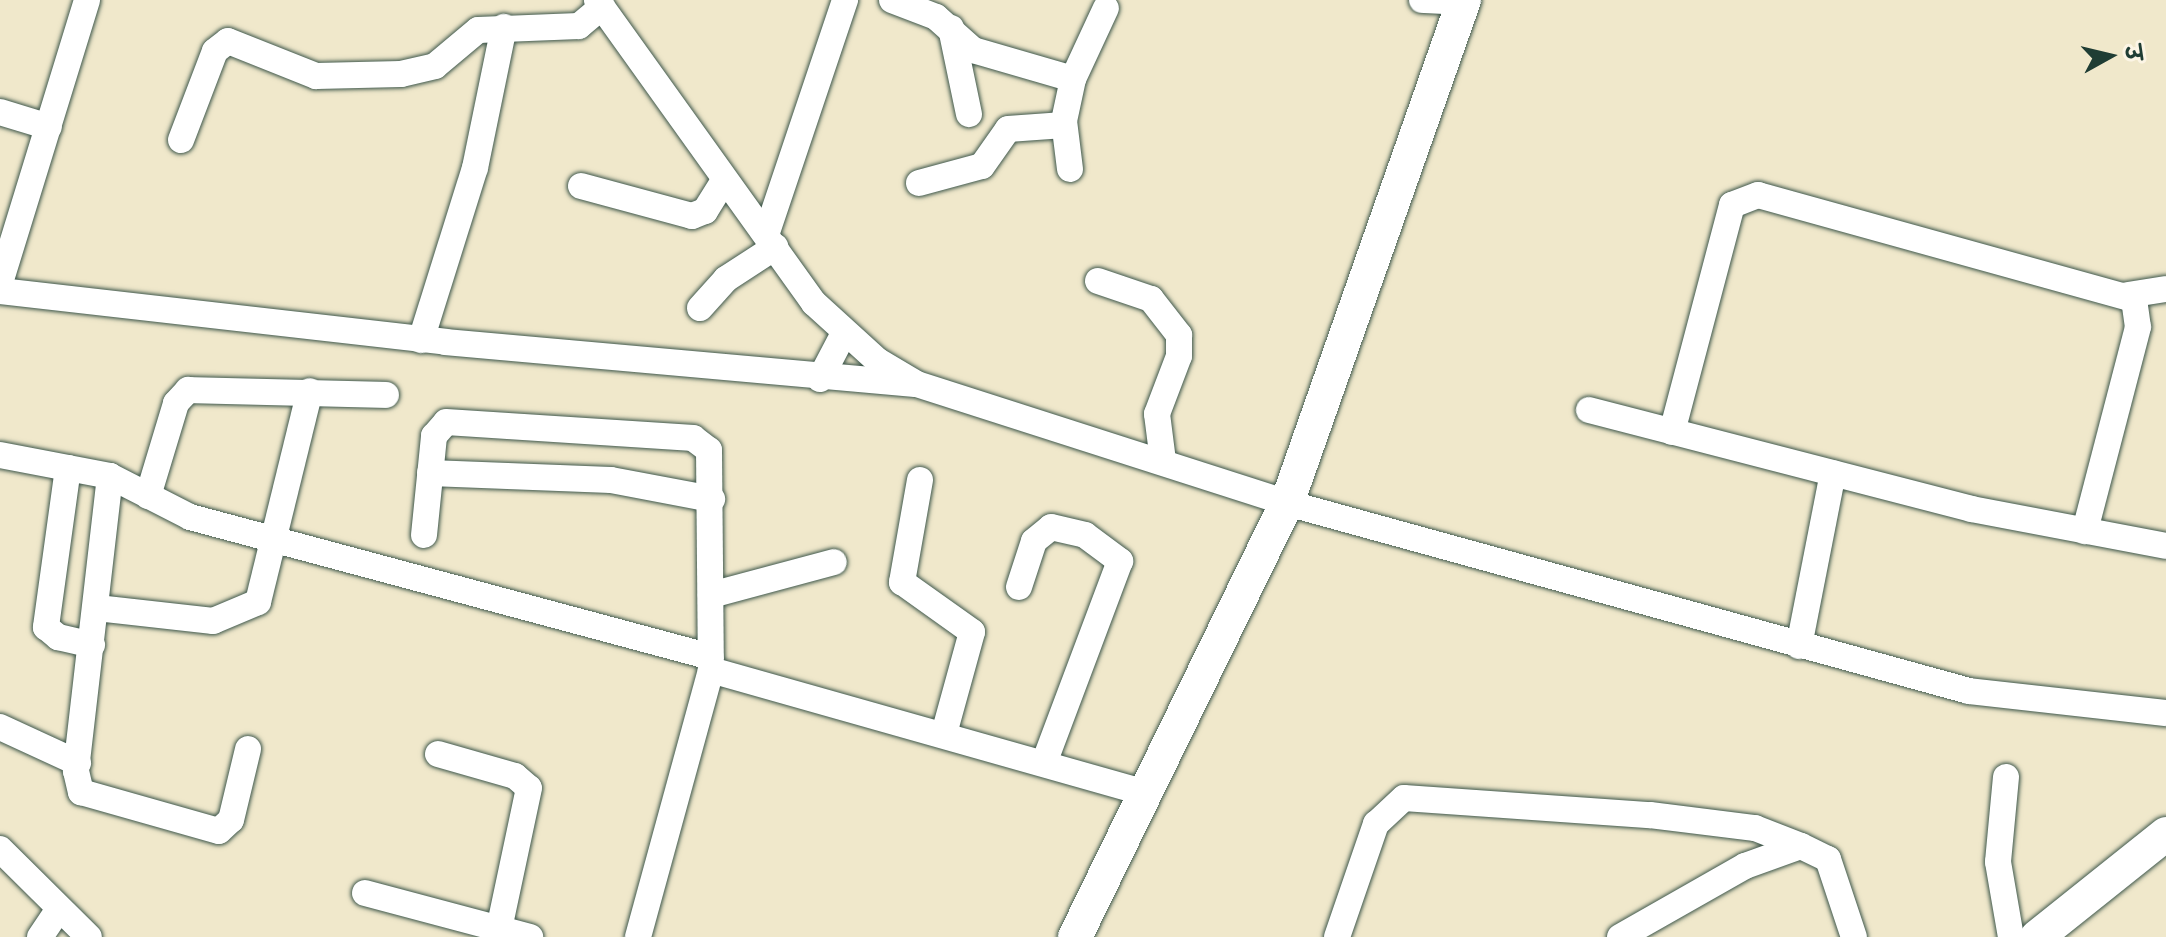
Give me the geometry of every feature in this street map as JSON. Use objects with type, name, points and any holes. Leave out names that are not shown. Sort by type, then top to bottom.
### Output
[{"type":"main road","points":[[1075,937],[1287,503],[1463,1]]},
{"type":"main road","points":[[2037,937],[2166,834]]},
{"type":"street","points":[[0,283],[87,0]]},
{"type":"street","points":[[700,308],[726,279],[770,241],[845,0]]},
{"type":"street","points":[[892,0],[951,28],[973,50],[1073,79]]},
{"type":"street","points":[[1422,0],[1463,1]]},
{"type":"street","points":[[181,140],[215,51],[228,41],[304,74],[401,74],[435,66],[478,30],[579,26],[600,3],[724,180],[844,333],[917,384]]},
{"type":"street","points":[[1070,169],[1064,125],[1073,79],[1106,8]]},
{"type":"street","points":[[421,340],[475,168],[504,27]]},
{"type":"street","points":[[951,28],[969,114]]},
{"type":"street","points":[[0,112],[49,127]]},
{"type":"street","points":[[919,183],[982,166],[1008,129],[1064,125]]},
{"type":"street","points":[[581,186],[692,216],[705,211],[724,180]]},
{"type":"street","points":[[1672,432],[1732,205],[1748,194],[2128,295],[2166,289]]},
{"type":"street","points":[[1098,281],[1151,299],[1179,335],[1179,356],[1157,414],[1163,461]]},
{"type":"street","points":[[0,291],[421,340],[820,379],[917,384],[1287,503],[1969,691],[2166,713]]},
{"type":"street","points":[[2085,531],[2138,327],[2139,311],[2128,295]]},
{"type":"street","points":[[820,379],[844,333]]},
{"type":"street","points":[[148,496],[183,392],[200,385],[386,395]]},
{"type":"street","points":[[97,608],[233,618],[258,602],[277,541],[310,391]]},
{"type":"street","points":[[1589,410],[1833,473],[2085,531],[2166,546]]},
{"type":"street","points":[[424,535],[438,427],[457,419],[693,438],[709,450],[712,499],[711,664],[638,937]]},
{"type":"street","points":[[0,455],[110,476],[190,517],[711,664],[1147,793]]},
{"type":"street","points":[[68,468],[46,627],[58,637],[92,645]]},
{"type":"street","points":[[430,473],[611,480],[712,499]]},
{"type":"street","points":[[1799,646],[1833,473]]},
{"type":"street","points":[[110,476],[78,763],[86,796],[209,832],[231,820],[248,749]]},
{"type":"street","points":[[920,480],[902,582],[972,632],[944,734]]},
{"type":"street","points":[[1019,587],[1034,541],[1051,527],[1085,535],[1120,561],[1044,763]]},
{"type":"street","points":[[711,595],[834,562]]},
{"type":"street","points":[[0,727],[78,763]]},
{"type":"street","points":[[438,754],[515,776],[529,788],[499,929]]},
{"type":"street","points":[[2006,777],[1998,874],[2011,937]]},
{"type":"street","points":[[1337,937],[1376,824],[1404,798],[1680,819],[1755,828],[1828,859],[1854,937]]},
{"type":"street","points":[[1620,937],[1745,866],[1801,846]]},
{"type":"street","points":[[0,849],[89,937]]},
{"type":"street","points":[[365,893],[530,937]]},
{"type":"street","points":[[40,937],[59,909]]}]
